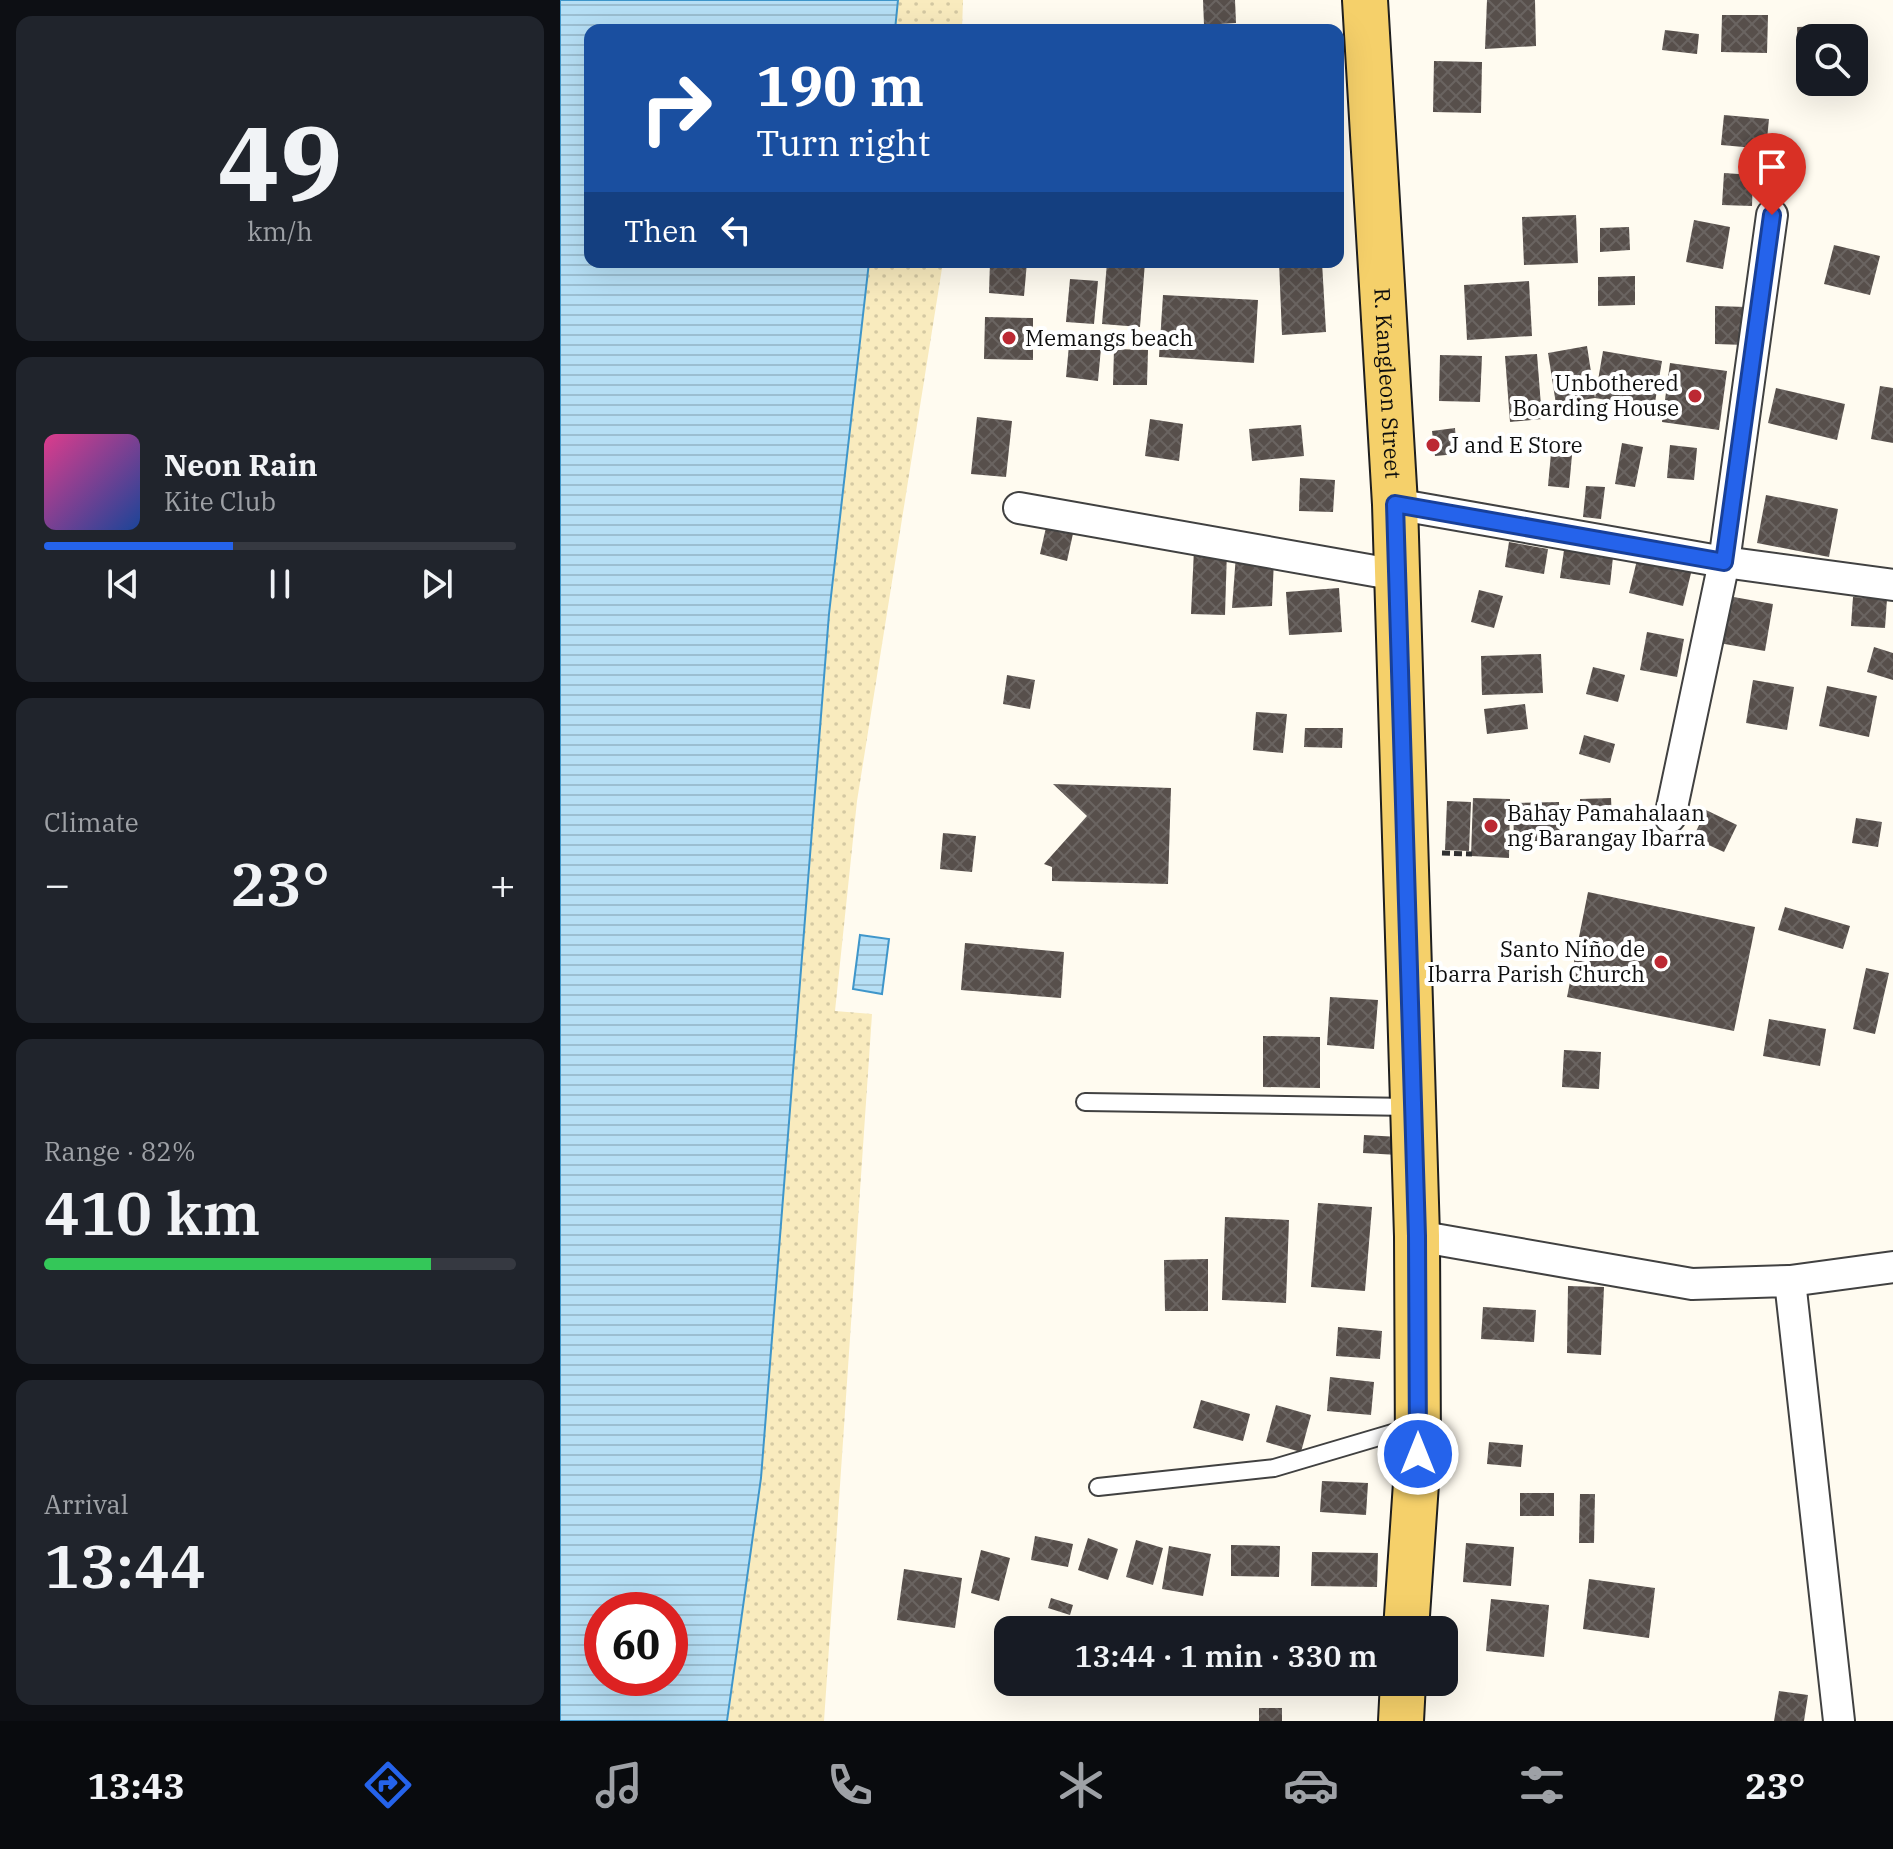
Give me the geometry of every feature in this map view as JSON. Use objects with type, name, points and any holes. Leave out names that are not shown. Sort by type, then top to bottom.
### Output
[{"type":"main road","name":"R. Kangleon Street","points":[[1365,0],[1395,504],[1417,1236],[1418,1426],[1407,1616]]},
{"type":"main road","points":[[1401,1721],[1402,1696]]},
{"type":"street","points":[[1670,817],[1724,562],[1772,215]]},
{"type":"street","points":[[1395,504],[1724,562],[1893,585]]},
{"type":"street","points":[[1019,508],[1397,575]]},
{"type":"street","points":[[1417,1236],[1692,1284],[1790,1281],[1893,1267]]},
{"type":"street","points":[[1790,1281],[1839,1721]]},
{"type":"lane","points":[[1085,1102],[1413,1107]]},
{"type":"lane","points":[[1098,1487],[1274,1468],[1418,1426]]},
{"type":"path","points":[[1443,853],[1472,854]]},
{"type":"sand","points":[[898,0],[963,0],[962,24],[896,24]]},
{"type":"sand","points":[[868,268],[942,268],[857,801],[835,1011],[872,1014],[824,1721],[728,1721],[761,1478],[829,614]]},
{"type":"water","points":[[560,0],[898,0],[896,24],[584,24],[584,268],[868,268],[829,614],[761,1478],[727,1721],[560,1721]]},
{"type":"water","points":[[860,935],[889,939],[882,994],[853,989]]},
{"type":"building","points":[[1203,0],[1235,0],[1236,23],[1204,24]]},
{"type":"building","points":[[1487,0],[1535,0],[1536,46],[1485,49]]},
{"type":"building","points":[[1722,15],[1768,15],[1767,53],[1721,52]]},
{"type":"building","points":[[1665,30],[1699,34],[1697,54],[1662,50]]},
{"type":"building","points":[[1434,61],[1482,62],[1481,113],[1433,112]]},
{"type":"building","points":[[1724,115],[1769,119],[1766,149],[1721,145]]},
{"type":"building","points":[[1724,173],[1753,175],[1752,206],[1722,205]]},
{"type":"building","points":[[1576,215],[1578,263],[1524,265],[1522,217]]},
{"type":"building","points":[[1694,220],[1730,227],[1723,269],[1686,262]]},
{"type":"building","points":[[1629,227],[1630,250],[1600,252],[1600,228]]},
{"type":"building","points":[[1834,245],[1880,256],[1870,295],[1824,284]]},
{"type":"building","points":[[990,268],[1026,268],[1024,296],[989,293]]},
{"type":"building","points":[[1107,268],[1145,268],[1140,327],[1102,324]]},
{"type":"building","points":[[1279,268],[1322,268],[1326,332],[1282,335]]},
{"type":"building","points":[[1635,276],[1635,305],[1598,306],[1598,277]]},
{"type":"building","points":[[1070,279],[1098,281],[1094,324],[1066,322]]},
{"type":"building","points":[[1529,281],[1532,336],[1467,340],[1464,285]]},
{"type":"building","points":[[1163,295],[1258,300],[1254,363],[1159,357]]},
{"type":"building","points":[[1715,306],[1746,307],[1745,345],[1715,344]]},
{"type":"building","name":"Memangs beach","points":[[985,317],[1033,318],[1033,360],[984,359]]},
{"type":"building","points":[[1069,345],[1101,348],[1098,381],[1066,377]]},
{"type":"building","points":[[1587,346],[1595,398],[1556,404],[1548,353]]},
{"type":"building","points":[[1114,349],[1148,350],[1147,385],[1113,385]]},
{"type":"building","points":[[1603,351],[1662,361],[1654,408],[1595,398]]},
{"type":"building","points":[[1537,354],[1542,419],[1510,422],[1505,356]]},
{"type":"building","points":[[1440,355],[1482,356],[1480,402],[1439,401]]},
{"type":"building","name":"Unbothered Boarding House","points":[[1670,363],[1727,371],[1719,430],[1662,422]]},
{"type":"building","points":[[1880,386],[1893,388],[1893,443],[1871,439]]},
{"type":"building","points":[[1776,388],[1845,404],[1837,440],[1768,423]]},
{"type":"building","points":[[977,417],[1012,421],[1006,477],[971,474]]},
{"type":"building","points":[[1150,419],[1183,424],[1179,461],[1145,456]]},
{"type":"building","points":[[1301,425],[1304,456],[1252,461],[1249,429]]},
{"type":"building","points":[[1455,428],[1457,454],[1435,456],[1432,431]]},
{"type":"building","points":[[1552,442],[1573,444],[1569,488],[1548,486]]},
{"type":"building","points":[[1622,443],[1643,447],[1635,487],[1615,484]]},
{"type":"building","points":[[1670,445],[1697,448],[1694,480],[1667,478]]},
{"type":"building","points":[[1300,478],[1335,480],[1333,512],[1299,511]]},
{"type":"building","points":[[1586,486],[1605,487],[1601,519],[1583,517]]},
{"type":"building","points":[[1766,495],[1838,509],[1829,557],[1757,543]]},
{"type":"building","points":[[1047,523],[1074,529],[1067,561],[1040,554]]},
{"type":"building","points":[[1509,542],[1548,549],[1544,574],[1505,567]]},
{"type":"building","points":[[1194,549],[1227,550],[1225,615],[1191,614]]},
{"type":"building","points":[[1564,550],[1613,557],[1610,585],[1560,578]]},
{"type":"building","points":[[1236,555],[1274,559],[1272,606],[1232,608]]},
{"type":"building","points":[[1638,556],[1692,569],[1683,606],[1629,593]]},
{"type":"building","points":[[1339,588],[1342,632],[1289,635],[1286,592]]},
{"type":"building","points":[[1479,590],[1503,596],[1494,628],[1471,622]]},
{"type":"building","points":[[1728,596],[1773,604],[1765,651],[1719,643]]},
{"type":"building","points":[[1853,597],[1887,599],[1885,628],[1851,626]]},
{"type":"building","points":[[1647,632],[1684,639],[1677,677],[1640,670]]},
{"type":"building","points":[[1874,647],[1893,653],[1893,680],[1867,672]]},
{"type":"building","points":[[1541,654],[1543,693],[1482,695],[1481,656]]},
{"type":"building","points":[[1593,667],[1625,675],[1618,702],[1586,694]]},
{"type":"building","points":[[1007,675],[1035,680],[1030,709],[1003,704]]},
{"type":"building","points":[[1753,680],[1794,687],[1787,730],[1746,723]]},
{"type":"building","points":[[1827,686],[1877,696],[1869,737],[1819,726]]},
{"type":"building","points":[[1525,704],[1528,729],[1487,734],[1484,709]]},
{"type":"building","points":[[1256,712],[1287,714],[1283,753],[1253,750]]},
{"type":"building","points":[[1305,728],[1343,728],[1342,748],[1304,747]]},
{"type":"building","points":[[1584,735],[1615,744],[1610,763],[1579,754]]},
{"type":"building","points":[[1053,784],[1171,788],[1168,884],[1052,881],[1052,867],[1044,864],[1087,816]]},
{"type":"building","name":"Bahay Pamahalaan ng Barangay Ibarra","points":[[1473,798],[1510,799],[1509,858],[1471,856]]},
{"type":"building","points":[[1611,798],[1612,819],[1580,820],[1580,799]]},
{"type":"building","points":[[1447,801],[1471,802],[1469,851],[1445,850]]},
{"type":"building","points":[[1559,802],[1560,841],[1514,841],[1513,803]]},
{"type":"building","points":[[1706,810],[1737,825],[1724,852],[1693,838]]},
{"type":"building","points":[[1856,818],[1882,822],[1878,847],[1852,843]]},
{"type":"building","points":[[943,833],[976,836],[972,872],[940,869]]},
{"type":"building","name":"Santo Niño de Ibarra Parish Church","points":[[1588,892],[1755,927],[1734,1031],[1567,997]]},
{"type":"building","points":[[1785,907],[1850,926],[1843,949],[1778,930]]},
{"type":"building","points":[[965,943],[1064,952],[1061,998],[961,990]]},
{"type":"building","points":[[1866,968],[1889,973],[1875,1034],[1853,1029]]},
{"type":"building","points":[[1330,997],[1378,1000],[1374,1049],[1327,1045]]},
{"type":"building","points":[[1769,1019],[1826,1029],[1820,1066],[1763,1056]]},
{"type":"building","points":[[1263,1036],[1320,1037],[1320,1088],[1263,1087]]},
{"type":"building","points":[[1564,1050],[1601,1052],[1599,1089],[1562,1087]]},
{"type":"building","points":[[1364,1135],[1399,1137],[1398,1155],[1363,1153]]},
{"type":"building","points":[[1318,1203],[1372,1207],[1365,1291],[1311,1287]]},
{"type":"building","points":[[1225,1217],[1289,1220],[1286,1303],[1222,1300]]},
{"type":"building","points":[[1208,1259],[1208,1311],[1165,1311],[1164,1260]]},
{"type":"building","points":[[1568,1286],[1604,1287],[1601,1355],[1567,1353]]},
{"type":"building","points":[[1483,1307],[1536,1310],[1534,1342],[1481,1339]]},
{"type":"building","points":[[1338,1327],[1382,1331],[1380,1359],[1336,1356]]},
{"type":"building","points":[[1330,1377],[1374,1382],[1371,1415],[1327,1411]]},
{"type":"building","points":[[1201,1400],[1250,1414],[1243,1441],[1193,1428]]},
{"type":"building","points":[[1276,1405],[1311,1415],[1301,1452],[1266,1442]]},
{"type":"building","points":[[1489,1442],[1523,1445],[1521,1467],[1487,1464]]},
{"type":"building","points":[[1322,1481],[1368,1483],[1366,1515],[1320,1512]]},
{"type":"building","points":[[1520,1493],[1554,1493],[1554,1516],[1520,1516]]},
{"type":"building","points":[[1580,1494],[1595,1494],[1594,1543],[1579,1543]]},
{"type":"building","points":[[1035,1536],[1073,1544],[1068,1567],[1031,1560]]},
{"type":"building","points":[[1088,1538],[1118,1549],[1108,1580],[1078,1570]]},
{"type":"building","points":[[1136,1540],[1163,1548],[1153,1585],[1126,1577]]},
{"type":"building","points":[[1466,1543],[1514,1547],[1511,1586],[1463,1582]]},
{"type":"building","points":[[1231,1545],[1280,1546],[1279,1577],[1231,1576]]},
{"type":"building","points":[[1169,1546],[1211,1554],[1203,1596],[1162,1589]]},
{"type":"building","points":[[981,1550],[1010,1558],[999,1601],[971,1593]]},
{"type":"building","points":[[1312,1552],[1378,1553],[1377,1587],[1311,1586]]},
{"type":"building","points":[[904,1569],[962,1578],[955,1628],[897,1620]]},
{"type":"building","points":[[1589,1579],[1655,1588],[1649,1638],[1583,1629]]},
{"type":"building","points":[[1051,1598],[1073,1605],[1070,1615],[1048,1608]]},
{"type":"building","points":[[1491,1599],[1549,1605],[1544,1657],[1486,1651]]},
{"type":"building","points":[[1779,1691],[1808,1695],[1804,1721],[1774,1721]]},
{"type":"building","points":[[1259,1708],[1282,1708],[1282,1721],[1259,1721]]},
{"type":"place","name":"Memangs beach","points":[[1009,338]]},
{"type":"place","name":"Unbothered Boarding House","points":[[1695,396]]},
{"type":"place","name":"J and E Store","points":[[1433,445]]},
{"type":"place","name":"Bahay Pamahalaan ng Barangay Ibarra","points":[[1491,826]]},
{"type":"place","name":"Santo Niño de Ibarra Parish Church","points":[[1661,962]]},
{"type":"route","points":[[1418,1454],[1417,1236],[1395,504],[1724,562],[1772,215]]}]
